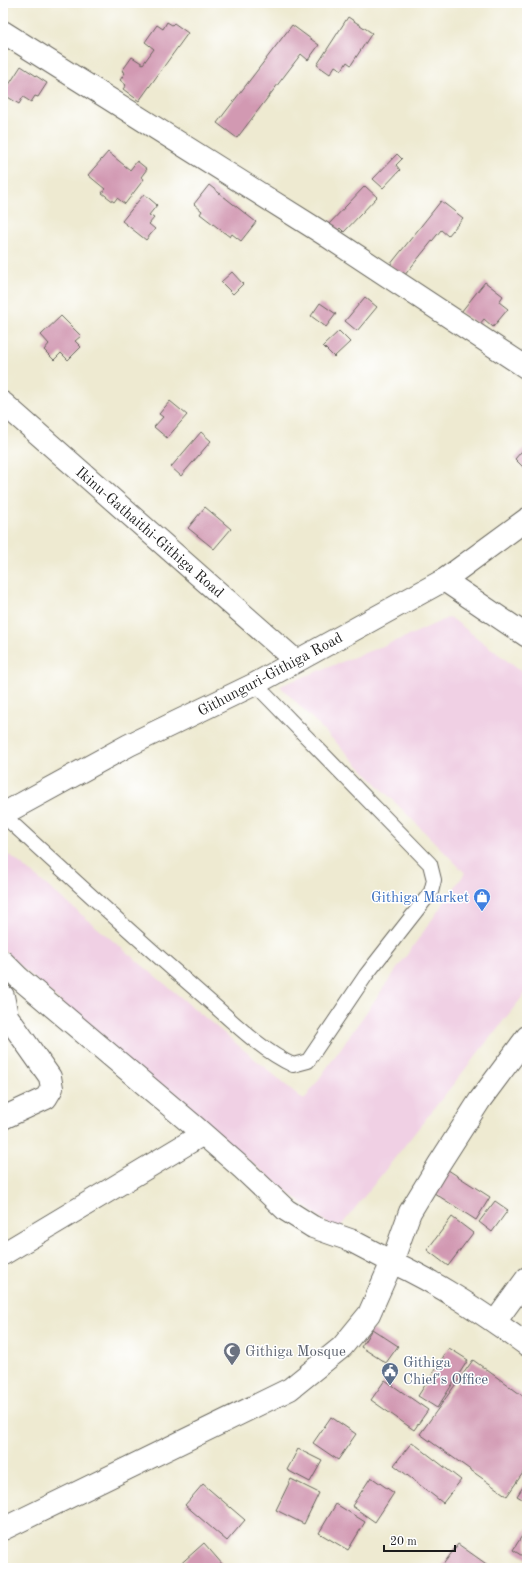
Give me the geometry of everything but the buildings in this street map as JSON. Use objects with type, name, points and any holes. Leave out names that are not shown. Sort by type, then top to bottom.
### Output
[{"type":"street","points":[[3,32],[324,234],[527,368]]},
{"type":"street","name":"Ikinu-Gathaithi-Githiga Road","points":[[3,403],[296,661]]},
{"type":"street","name":"Githunguri-Githiga Road","points":[[3,815],[130,745],[255,684],[444,580],[527,519]]},
{"type":"street","points":[[444,580],[527,636]]},
{"type":"street","points":[[3,962],[25,983],[243,1169],[286,1210],[313,1227],[350,1240],[419,1275],[474,1307],[527,1345]]},
{"type":"street","points":[[3,996],[7,1016],[50,1077],[52,1088],[46,1098],[3,1118]]},
{"type":"street","points":[[3,1529],[290,1389],[342,1347],[369,1314],[392,1262],[410,1212],[480,1100],[527,1037]]},
{"type":"street","points":[[3,1254],[203,1134]]},
{"type":"street","points":[[495,1322],[527,1278]]},
{"type":"lane","points":[[3,815],[162,960],[238,1026],[280,1059],[293,1065],[308,1061],[366,975],[431,892],[434,880],[430,864],[255,684]]},
{"type":"shaded area","name":"Githiga Market","points":[[450,617],[527,676],[527,991],[337,1231],[133,1068],[3,950],[3,861],[10,855],[304,1100],[465,873],[280,686],[408,636]]},
{"type":"place","name":"Githiga Market","points":[[482,912]]},
{"type":"place","name":"Githiga Mosque","points":[[232,1366]]},
{"type":"place","name":"Githiga Chief's Office","points":[[390,1386]]}]
